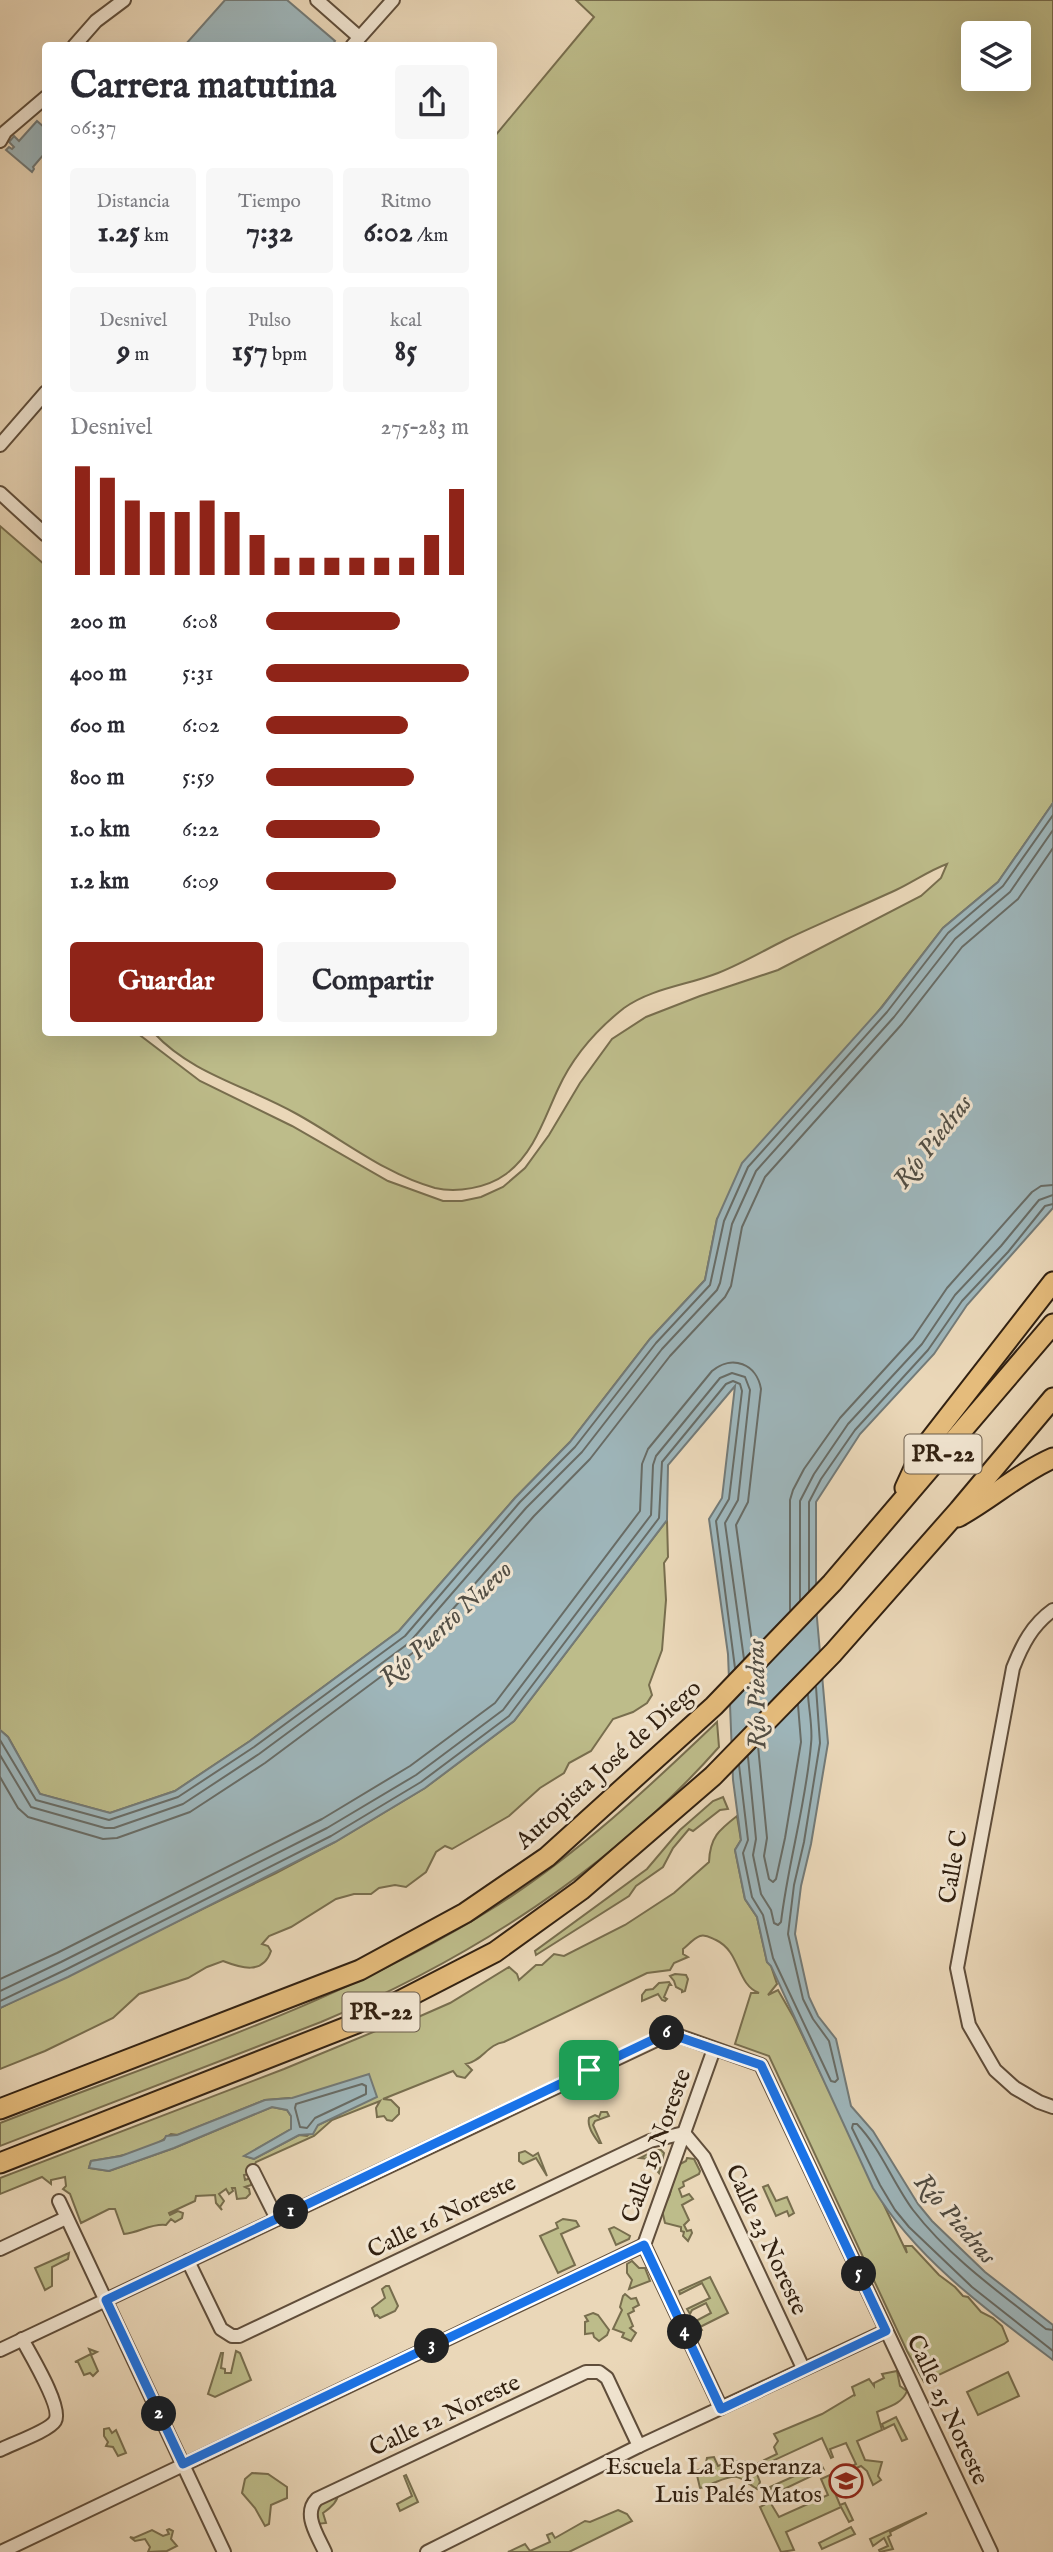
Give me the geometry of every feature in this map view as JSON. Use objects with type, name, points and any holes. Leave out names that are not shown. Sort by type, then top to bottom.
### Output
[{"type":"highway","points":[[894,1512],[923,1449],[1053,1282]]},
{"type":"highway","name":"Autopista José de Diego","points":[[0,2109],[360,1970],[465,1913],[547,1857],[714,1706],[832,1583],[1053,1324]]},
{"type":"highway","name":"PR-22","points":[[0,2163],[357,2023],[495,1952],[581,1890],[713,1776],[833,1653],[948,1523],[1053,1398]]},
{"type":"highway","points":[[948,1523],[1053,1458]]},
{"type":"street","points":[[77,42],[96,20],[124,0]]},
{"type":"street","points":[[317,0],[356,41],[393,0]]},
{"type":"street","points":[[0,141],[5,132],[42,100]]},
{"type":"street","points":[[0,445],[42,397]]},
{"type":"street","points":[[0,494],[42,531]]},
{"type":"street","name":"Calle C","points":[[1053,1610],[1024,1640],[1013,1668],[957,1968],[969,2025],[995,2070],[1015,2088],[1053,2107]]},
{"type":"street","name":"Calle 25 Noreste","points":[[0,2350],[667,2033],[761,2065],[991,2552]]},
{"type":"street","name":"Calle 19 Noreste","points":[[714,2049],[644,2245],[721,2409]]},
{"type":"street","name":"Calle 16 Noreste","points":[[188,2261],[221,2329],[232,2336],[246,2334],[650,2141],[684,2133]]},
{"type":"street","name":"Calle 23 Noreste","points":[[684,2133],[704,2157],[803,2368]]},
{"type":"street","points":[[253,2171],[277,2219]]},
{"type":"street","points":[[59,2201],[224,2552]]},
{"type":"street","points":[[0,2249],[66,2218]]},
{"type":"street","points":[[1,2552],[644,2245]]},
{"type":"street","points":[[427,2552],[639,2446],[886,2331]]},
{"type":"street","points":[[0,2450],[51,2426],[56,2416],[55,2404],[22,2339]]},
{"type":"street","name":"Calle 12 Noreste","points":[[325,2552],[310,2518],[312,2504],[317,2499],[593,2371],[607,2378],[639,2446]]},
{"type":"shaded area","points":[[576,0],[1053,0],[1053,803],[998,882],[943,928],[717,1219],[705,1280],[650,1339],[570,1442],[515,1498],[399,1631],[250,1741],[175,1791],[110,1813],[40,1794],[8,1737],[0,1730],[0,526],[42,562],[42,1036],[141,1036],[200,1081],[292,1126],[388,1181],[443,1201],[481,1197],[503,1187],[525,1168],[612,1039],[646,1017],[778,970],[921,896],[941,878],[947,864],[727,969],[658,991],[624,1008],[604,1025],[578,1055],[558,1089],[531,1146],[516,1166],[490,1183],[472,1188],[435,1188],[398,1174],[277,1103],[185,1059],[157,1036],[497,1036],[497,133],[594,17]]},
{"type":"shaded area","points":[[667,1520],[668,1557],[664,1563],[666,1600],[662,1650],[649,1685],[652,1695],[647,1703],[633,1712],[613,1719],[591,1751],[569,1763],[564,1773],[540,1788],[509,1816],[452,1849],[445,1846],[436,1852],[426,1872],[406,1887],[395,1885],[379,1888],[371,1894],[354,1894],[336,1899],[291,1927],[269,1936],[262,1944],[268,1946],[271,1951],[263,1964],[251,1968],[223,1961],[188,1978],[139,1994],[113,2018],[45,2051],[0,2069],[0,2008],[335,1842],[425,1788],[514,1721]]},
{"type":"shaded area","points":[[717,1722],[719,1747],[632,1833],[535,1907],[484,1939],[431,1970],[321,2022],[0,2146],[0,2123],[255,2026],[317,2000],[439,1940],[498,1905],[557,1864],[639,1795]]},
{"type":"shaded area","points":[[723,1797],[728,1809],[720,1810],[693,1831],[689,1829],[673,1848],[663,1867],[636,1886],[629,1896],[536,1955],[535,1951],[647,1869],[680,1830],[713,1801]]},
{"type":"shaded area","points":[[737,1816],[741,1840],[735,1850],[745,1899],[757,1917],[767,1962],[777,1984],[768,1995],[778,1990],[794,2018],[907,2253],[905,2246],[912,2246],[939,2275],[963,2296],[968,2297],[981,2312],[1002,2326],[1008,2341],[1004,2344],[924,2382],[769,2056],[735,2044],[751,1993],[759,1993],[746,1983],[724,1945],[704,1936],[696,1938],[683,1949],[683,1954],[688,1957],[674,1963],[670,1970],[647,1973],[498,2043],[476,2060],[466,2064],[472,2070],[465,2078],[457,2076],[453,2071],[383,2099],[391,2100],[399,2108],[399,2114],[392,2121],[384,2116],[377,2117],[376,2108],[380,2101],[332,2120],[314,2136],[256,2162],[250,2174],[244,2175],[245,2180],[251,2178],[251,2185],[245,2187],[250,2194],[246,2198],[237,2199],[235,2188],[232,2188],[233,2191],[229,2194],[226,2189],[219,2194],[224,2201],[220,2207],[222,2210],[216,2203],[215,2195],[196,2196],[195,2201],[169,2213],[183,2213],[182,2218],[175,2222],[171,2219],[166,2225],[155,2225],[124,2234],[115,2209],[109,2209],[81,2223],[70,2194],[63,2189],[66,2186],[65,2177],[51,2180],[51,2184],[42,2177],[0,2194],[0,2178],[284,2069],[395,2023],[392,2026],[400,2025],[450,2003],[509,1967],[519,1980],[554,1954],[564,1956],[625,1925],[674,1893],[709,1862],[714,1840],[720,1830]],"holes":[[[289,2098],[339,2115],[318,2125],[307,2136],[299,2135],[254,2159],[245,2156],[291,2129],[291,2116],[287,2110],[272,2107],[174,2148],[109,2171],[89,2168],[91,2161],[143,2149],[171,2134],[178,2135],[265,2100]]]},
{"type":"shaded area","points":[[686,1975],[688,1979],[685,1991],[682,1992],[676,1987],[670,1976]]},
{"type":"shaded area","points":[[669,1982],[671,1985],[664,1997],[667,1999],[665,2001],[658,1994],[642,2001],[646,1990],[653,1989],[659,1983]]},
{"type":"shaded area","points":[[601,2112],[607,2112],[609,2116],[595,2121],[593,2125],[599,2143],[591,2131],[589,2118],[595,2115],[599,2117]]},
{"type":"shaded area","points":[[656,2150],[664,2153],[659,2173],[654,2167],[650,2167],[650,2159],[640,2158]]},
{"type":"shaded area","points":[[525,2151],[533,2156],[538,2153],[547,2176],[536,2158],[523,2164],[519,2161],[519,2153]]},
{"type":"shaded area","points":[[687,2158],[694,2159],[700,2171],[683,2182],[684,2186],[679,2189],[682,2197],[689,2194],[693,2199],[682,2205],[689,2220],[684,2225],[687,2231],[691,2230],[692,2233],[688,2241],[683,2236],[681,2227],[665,2223],[662,2210],[670,2194],[670,2185],[678,2165]]},
{"type":"shaded area","points":[[768,2185],[776,2201],[787,2197],[794,2213],[789,2216],[787,2211],[776,2216],[763,2187]]},
{"type":"shaded area","points":[[563,2219],[576,2221],[579,2226],[561,2234],[575,2265],[558,2273],[540,2236],[558,2228],[556,2223]]},
{"type":"shaded area","points":[[614,2227],[630,2236],[629,2239],[616,2245],[609,2229]]},
{"type":"shaded area","points":[[69,2253],[68,2259],[52,2267],[52,2286],[45,2290],[35,2268]]},
{"type":"shaded area","points":[[632,2261],[639,2268],[645,2268],[650,2281],[629,2289],[632,2280],[627,2273],[627,2264]]},
{"type":"shaded area","points":[[710,2277],[728,2313],[700,2327],[702,2330],[699,2332],[694,2322],[711,2313],[706,2303],[692,2310],[690,2314],[687,2309],[710,2298],[702,2283],[680,2294],[679,2291]]},
{"type":"shaded area","points":[[389,2286],[398,2306],[395,2311],[380,2318],[375,2316],[372,2308],[385,2298],[382,2289]]},
{"type":"shaded area","points":[[625,2294],[631,2299],[636,2298],[639,2305],[628,2314],[633,2326],[630,2328],[636,2333],[631,2341],[622,2337],[624,2333],[613,2329],[622,2310],[620,2307]]},
{"type":"shaded area","points":[[593,2313],[598,2315],[609,2330],[599,2341],[593,2333],[585,2334],[585,2322],[588,2321],[585,2316]]},
{"type":"shaded area","points":[[89,2349],[97,2352],[91,2355],[98,2371],[93,2376],[90,2373],[84,2375],[78,2362],[75,2362],[91,2354]]},
{"type":"shaded area","points":[[236,2351],[240,2353],[251,2380],[215,2397],[208,2394],[221,2353],[221,2368],[225,2369],[225,2373],[231,2373]]},
{"type":"shaded area","points":[[897,2371],[900,2386],[907,2391],[905,2395],[877,2412],[882,2430],[857,2441],[865,2460],[882,2462],[878,2476],[881,2480],[873,2485],[867,2471],[861,2466],[840,2475],[838,2470],[841,2472],[856,2464],[846,2443],[830,2449],[831,2458],[822,2438],[755,2469],[760,2482],[757,2489],[734,2477],[700,2488],[696,2471],[705,2467],[707,2458],[714,2457],[718,2466],[731,2461],[748,2462],[750,2467],[777,2454],[774,2447],[778,2441],[774,2434],[822,2414],[855,2396],[852,2387],[869,2379],[874,2386],[874,2383],[884,2378],[882,2374]]},
{"type":"shaded area","points":[[1008,2372],[1019,2396],[978,2415],[967,2392]]},
{"type":"shaded area","points":[[896,2417],[907,2439],[902,2441],[894,2424],[884,2429],[882,2424]]},
{"type":"shaded area","points":[[109,2428],[112,2433],[116,2430],[126,2453],[118,2456],[113,2447],[106,2446],[108,2442],[104,2429]]},
{"type":"shaded area","points":[[821,2464],[824,2470],[774,2494],[770,2487]]},
{"type":"shaded area","points":[[252,2473],[268,2474],[287,2487],[287,2498],[271,2505],[269,2524],[265,2526],[242,2493],[245,2479]]},
{"type":"shaded area","points":[[832,2474],[839,2491],[835,2493],[840,2505],[845,2503],[853,2520],[849,2522],[841,2507],[786,2532],[794,2550],[781,2552],[760,2507],[770,2502],[779,2517],[828,2495],[821,2479]]},
{"type":"shaded area","points":[[406,2475],[418,2502],[400,2511],[397,2504],[412,2496],[404,2476]]},
{"type":"shaded area","points":[[338,2494],[335,2502],[323,2513],[326,2523],[317,2524],[315,2509],[320,2502]]},
{"type":"shaded area","points":[[618,2510],[627,2514],[632,2521],[569,2552],[508,2552],[525,2544],[530,2551],[550,2542],[547,2535],[552,2533],[555,2538],[585,2521],[590,2522]]},
{"type":"shaded area","points":[[927,2513],[890,2532],[888,2537],[893,2549],[880,2552],[879,2550],[888,2546],[884,2538],[873,2546],[870,2539]]},
{"type":"shaded area","points":[[851,2527],[855,2534],[822,2549],[819,2543]]},
{"type":"shaded area","points":[[169,2529],[173,2531],[171,2539],[177,2546],[167,2551],[148,2552],[150,2547],[145,2539],[135,2541],[130,2537],[134,2538],[152,2530],[163,2536],[169,2534]]},
{"type":"water","points":[[225,0],[287,0],[335,41],[334,42],[188,42]]},
{"type":"water","points":[[37,121],[42,125],[42,156],[32,172],[6,150],[14,147],[9,142],[14,136],[19,141]]},
{"type":"water","points":[[1053,803],[1053,1208],[967,1305],[934,1354],[860,1434],[816,1502],[816,1607],[828,1743],[801,1886],[795,1934],[809,1997],[818,2016],[836,2039],[851,2106],[873,2131],[918,2204],[932,2221],[985,2272],[1053,2325],[1053,2360],[955,2282],[910,2238],[890,2214],[873,2188],[767,1962],[757,1917],[745,1899],[735,1850],[741,1840],[733,1780],[728,1654],[709,1519],[722,1498],[735,1386],[668,1465],[667,1520],[514,1721],[425,1788],[335,1842],[68,1977],[0,2008],[0,1730],[8,1737],[40,1794],[110,1813],[175,1791],[250,1741],[399,1631],[515,1498],[570,1442],[650,1339],[705,1280],[717,1219],[742,1163],[882,1007],[943,928],[998,882]]},
{"type":"water","points":[[369,2074],[377,2097],[318,2125],[313,2134],[299,2135],[254,2159],[244,2156],[291,2129],[291,2116],[287,2110],[272,2107],[174,2148],[109,2171],[89,2168],[91,2161],[121,2156],[164,2140],[166,2136],[177,2135],[265,2100],[292,2098]]},
{"type":"place","name":"Escuela La Esperanza Luis Palés Matos","points":[[846,2481]]},
{"type":"route","points":[[667,2033],[761,2065],[886,2331],[721,2409],[644,2245],[183,2464],[106,2300],[589,2070],[667,2033]]},
{"type":"water label","name":"Río Piedras","points":[[933,1142]]},
{"type":"water label","name":"Río Puerto Nuevo","points":[[446,1624]]},
{"type":"water label","name":"Río Piedras","points":[[757,1694]]},
{"type":"water label","name":"Río Piedras","points":[[955,2219]]}]
